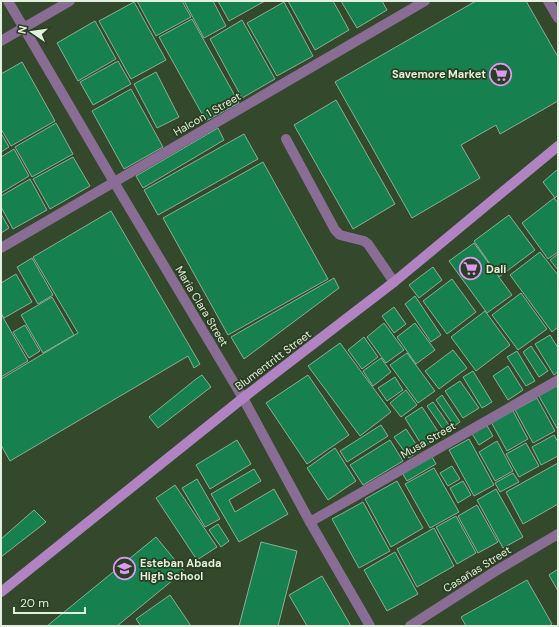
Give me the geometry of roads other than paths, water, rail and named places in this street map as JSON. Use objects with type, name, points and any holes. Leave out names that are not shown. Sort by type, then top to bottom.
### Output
[{"type":"main road","name":"Blumentritt Street","points":[[1,592],[243,398],[394,282],[558,146]]},
{"type":"street","name":"Maria Clara Street","points":[[8,1],[243,398],[310,522],[370,626]]},
{"type":"street","points":[[1,41],[70,1]]},
{"type":"street","name":"Halcon 1 Street","points":[[1,248],[425,1]]},
{"type":"street","points":[[548,1],[558,18]]},
{"type":"street","points":[[286,138],[335,230],[340,235],[364,241],[368,244],[394,282]]},
{"type":"street","name":"Musa Street","points":[[310,522],[558,380]]},
{"type":"street","name":"Casañas Street","points":[[410,626],[494,572],[558,534]]},
{"type":"place","name":"Savemore Market","points":[[501,74]]},
{"type":"place","name":"Dali","points":[[471,269]]},
{"type":"place","name":"Esteban Abada High School","points":[[124,569]]}]
